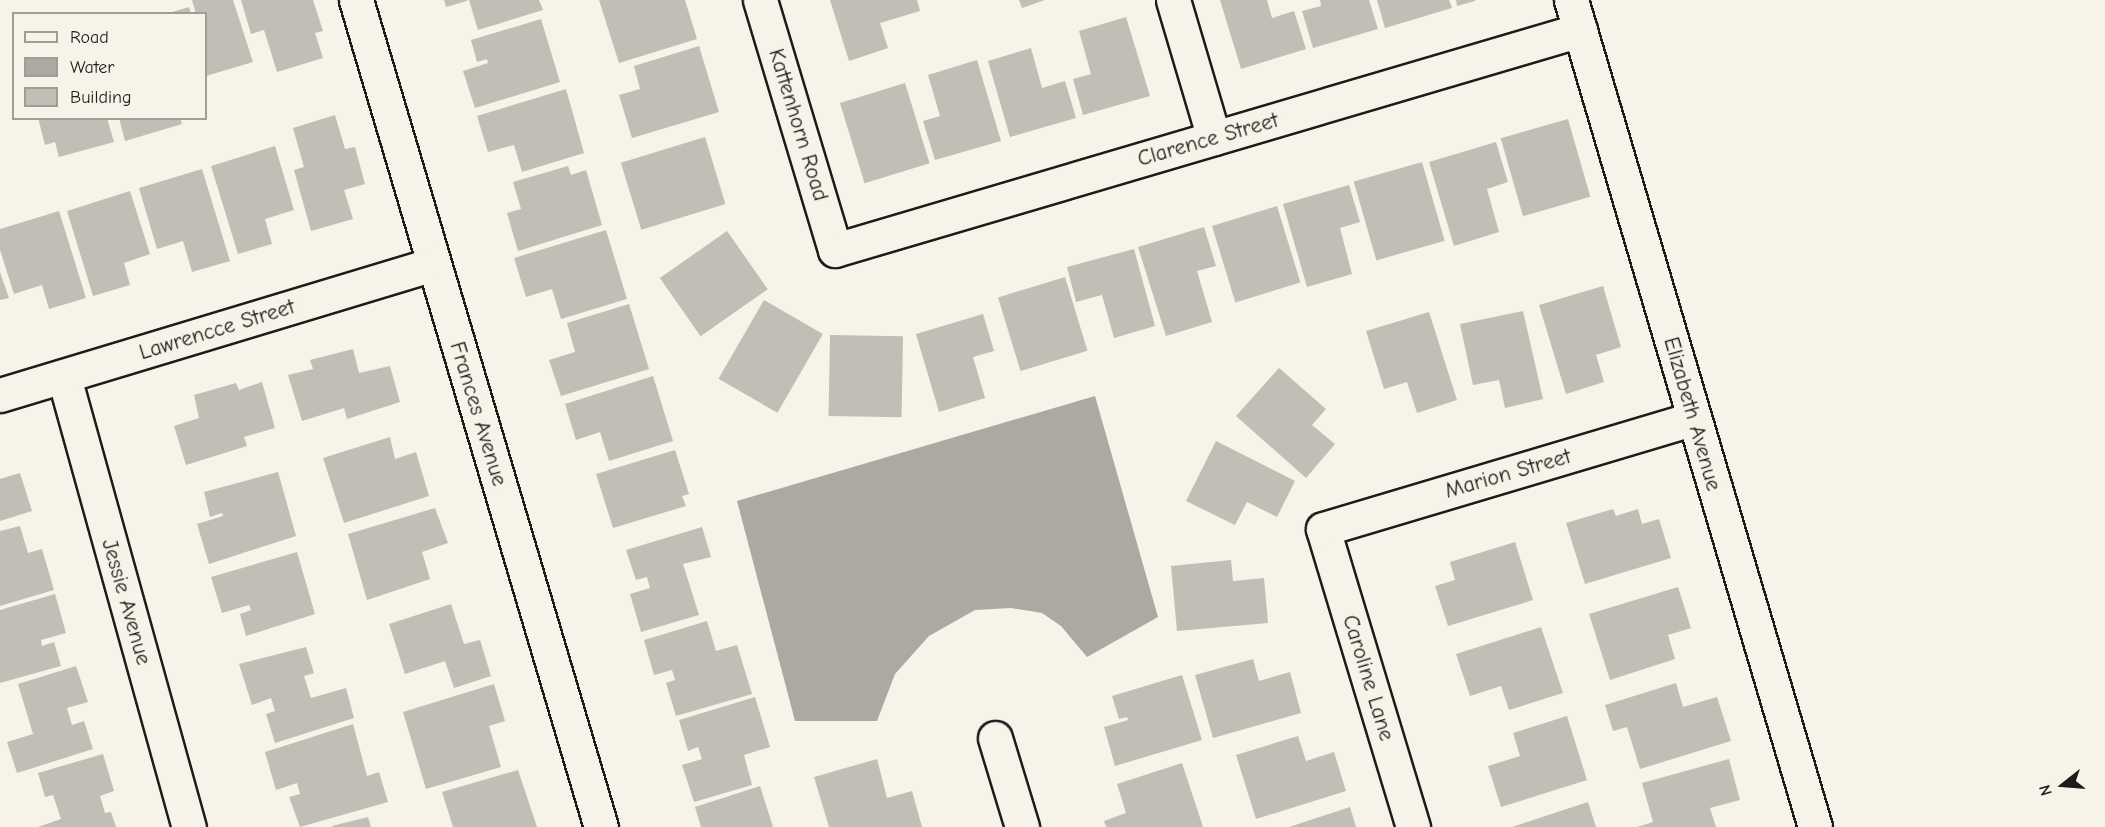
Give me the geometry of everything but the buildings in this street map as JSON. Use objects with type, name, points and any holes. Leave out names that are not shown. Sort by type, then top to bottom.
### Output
[{"type":"street","name":"Frances Avenue","points":[[356,0],[601,827]]},
{"type":"street","name":"Kattenhorn Road","points":[[760,0],[835,250]]},
{"type":"street","points":[[1173,0],[1214,138]]},
{"type":"street","name":"Clarence Street","points":[[835,250],[1214,138],[1575,15]]},
{"type":"street","name":"Elizabeth Avenue","points":[[1575,15],[1815,827]]},
{"type":"street","name":"Lawrencce Street","points":[[0,395],[434,264]]},
{"type":"street","name":"Jessie Avenue","points":[[64,377],[189,827]]},
{"type":"street","name":"Marion Street","points":[[1323,529],[1693,419]]},
{"type":"street","name":"Caroline Lane","points":[[1323,529],[1413,827]]},
{"type":"street","points":[[995,738],[1022,827]]},
{"type":"water","points":[[1095,396],[1158,617],[1087,657],[1061,626],[1042,613],[1011,608],[975,610],[929,636],[895,674],[877,721],[795,721],[737,501]]}]
